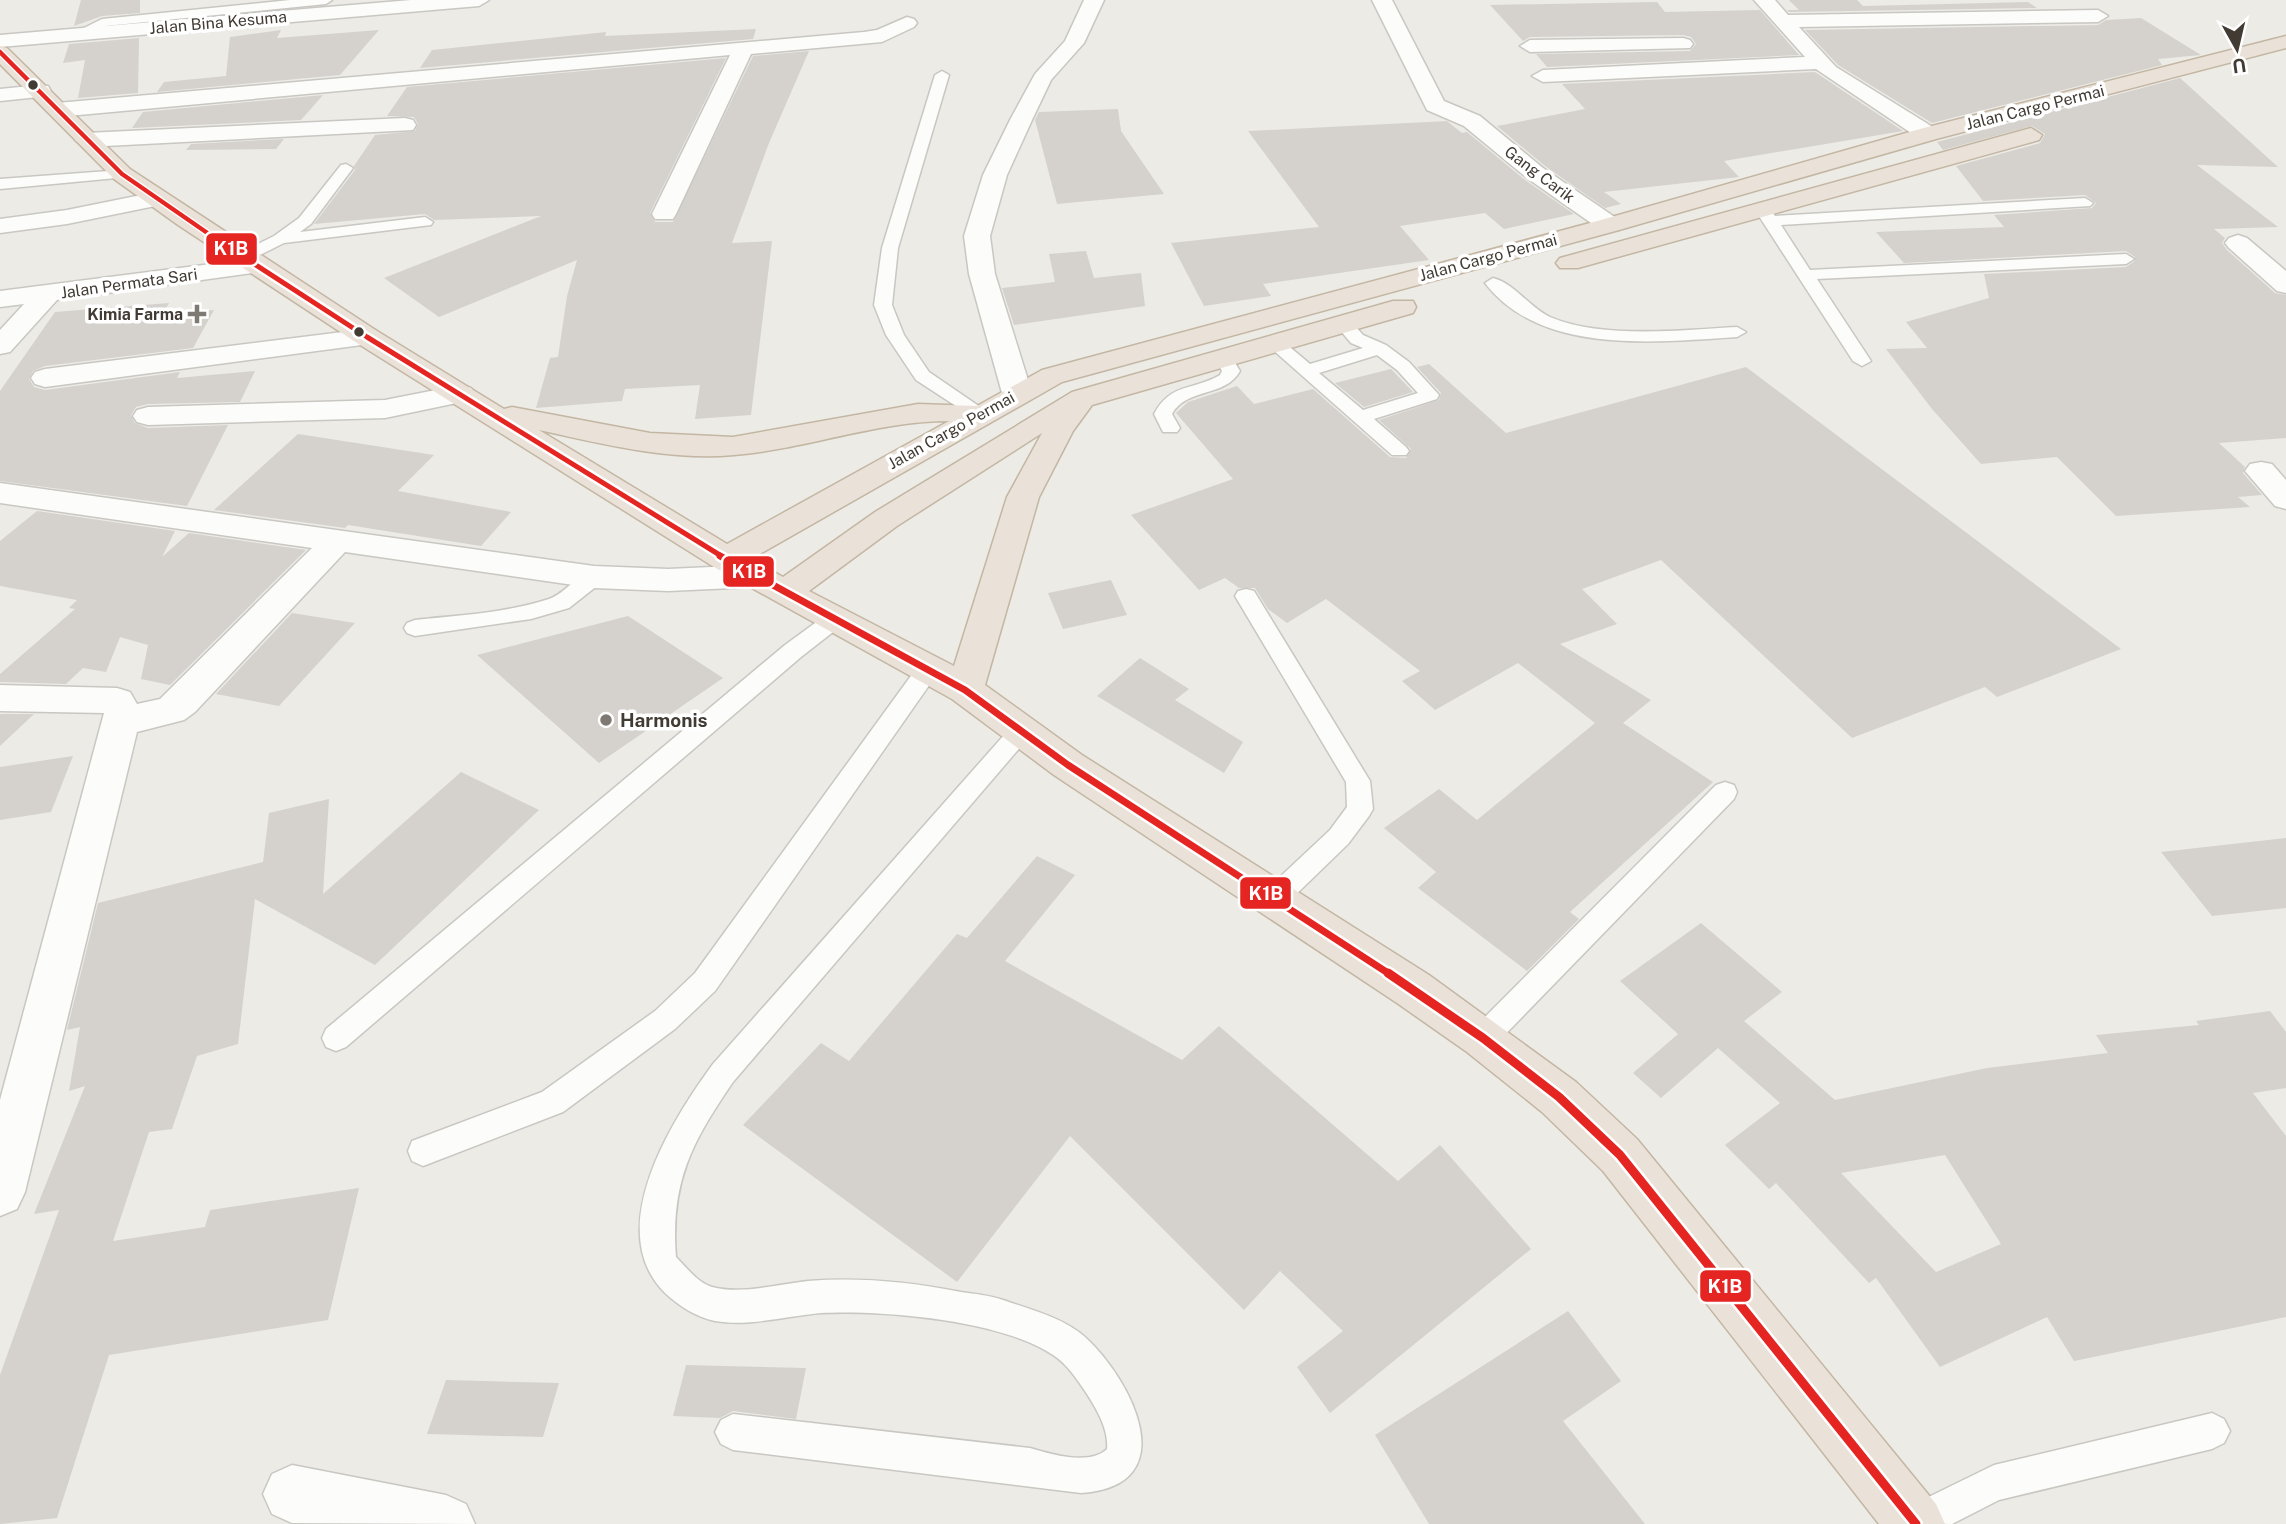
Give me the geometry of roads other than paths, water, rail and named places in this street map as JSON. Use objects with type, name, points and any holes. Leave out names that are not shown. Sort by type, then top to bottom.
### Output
[{"type":"highway","name":"Jalan Cargo Permai","points":[[726,559],[1017,393],[1052,376],[1610,225],[1928,134],[2286,42]]},
{"type":"highway","points":[[6,64],[49,101],[122,174],[156,199],[367,337],[726,559],[947,679],[1483,1038],[1559,1097],[1619,1155],[1915,1524]]},
{"type":"highway","name":"Jalan Cargo Permai","points":[[2125,110],[2286,66]]},
{"type":"highway","name":"Jalan Cargo Permai","points":[[1546,269],[1767,216],[2058,128]]},
{"type":"highway","name":"Jalan Cargo Permai","points":[[770,584],[886,519],[1027,429],[1082,398],[1273,342],[1520,276]]},
{"type":"highway","points":[[947,679],[1023,497],[1058,431],[1082,398]]},
{"type":"highway","points":[[489,411],[665,444],[729,446],[768,443],[905,414],[938,410],[979,415]]},
{"type":"street","name":"Jalan Bina Kesuma","points":[[0,41],[479,0]]},
{"type":"street","points":[[1017,393],[982,274],[977,236],[995,175],[1021,120],[1042,78],[1074,43],[1094,0]]},
{"type":"street","name":"Gang Carik","points":[[1382,0],[1432,102],[1439,108],[1472,121],[1535,173],[1610,225]]},
{"type":"street","points":[[1764,0],[1820,63],[1847,84],[1928,134]]},
{"type":"street","points":[[1782,21],[2098,16]]},
{"type":"street","points":[[0,95],[49,101],[744,47],[882,36],[906,23]]},
{"type":"street","points":[[1774,43],[1801,43]]},
{"type":"street","points":[[1530,46],[1706,44]]},
{"type":"street","points":[[664,214],[744,47]]},
{"type":"street","points":[[1543,76],[1820,63]]},
{"type":"street","points":[[86,139],[405,125]]},
{"type":"street","points":[[0,226],[67,217],[156,199]]},
{"type":"street","points":[[2238,243],[2286,285]]},
{"type":"street","name":"Jalan Permata Sari","points":[[0,299],[48,294],[251,261]]},
{"type":"street","points":[[0,345],[48,294]]},
{"type":"street","points":[[45,378],[367,337]]},
{"type":"street","points":[[148,416],[385,409],[461,394]]},
{"type":"street","points":[[2261,471],[2286,499]]},
{"type":"street","points":[[0,493],[594,577],[770,584]]},
{"type":"street","points":[[121,722],[171,710],[182,703],[337,541]]},
{"type":"street","points":[[0,698],[117,701],[121,705],[121,722],[0,1192]]},
{"type":"street","points":[[292,1494],[446,1524]]},
{"type":"lane","points":[[78,34],[102,23],[169,8],[326,0]]},
{"type":"lane","points":[[942,75],[890,248],[883,305],[895,335],[922,376],[979,415]]},
{"type":"lane","points":[[251,261],[305,221],[346,168]]},
{"type":"lane","points":[[0,184],[122,174]]},
{"type":"lane","points":[[1862,361],[1767,216],[2085,203]]},
{"type":"lane","points":[[280,239],[425,222]]},
{"type":"lane","points":[[1804,275],[2126,259]]},
{"type":"lane","points":[[1468,290],[1545,321],[1579,330],[1692,335],[1737,332]]},
{"type":"lane","points":[[1343,323],[1357,339],[1380,349],[1403,366],[1430,395],[1359,418]]},
{"type":"lane","points":[[1273,342],[1399,451]]},
{"type":"lane","points":[[1307,371],[1380,349]]},
{"type":"lane","points":[[1170,428],[1163,414],[1166,404],[1173,396],[1225,381],[1231,371],[1223,357]]},
{"type":"lane","points":[[415,628],[523,614],[561,603],[594,577]]},
{"type":"lane","points":[[1246,596],[1358,781],[1360,809],[1339,837],[1273,899]]},
{"type":"lane","points":[[337,1038],[793,650],[834,620]]},
{"type":"lane","points":[[423,1151],[552,1102],[665,1020],[705,982],[947,679]]},
{"type":"lane","points":[[733,1432],[1017,1464],[1051,1474],[1090,1474],[1114,1468],[1124,1457],[1125,1445],[1114,1406],[1072,1347],[1001,1316],[910,1299],[809,1297],[757,1304],[710,1303],[684,1288],[660,1264],[657,1219],[662,1191],[672,1151],[691,1118],[723,1073],[1021,731]]},
{"type":"lane","points":[[1483,1038],[1726,792]]},
{"type":"lane","points":[[1915,1524],[1994,1483],[2212,1431]]},
{"type":"place","name":"Kimia Farma","points":[[197,314]]},
{"type":"place","name":"Harmonis","points":[[606,720]]}]
